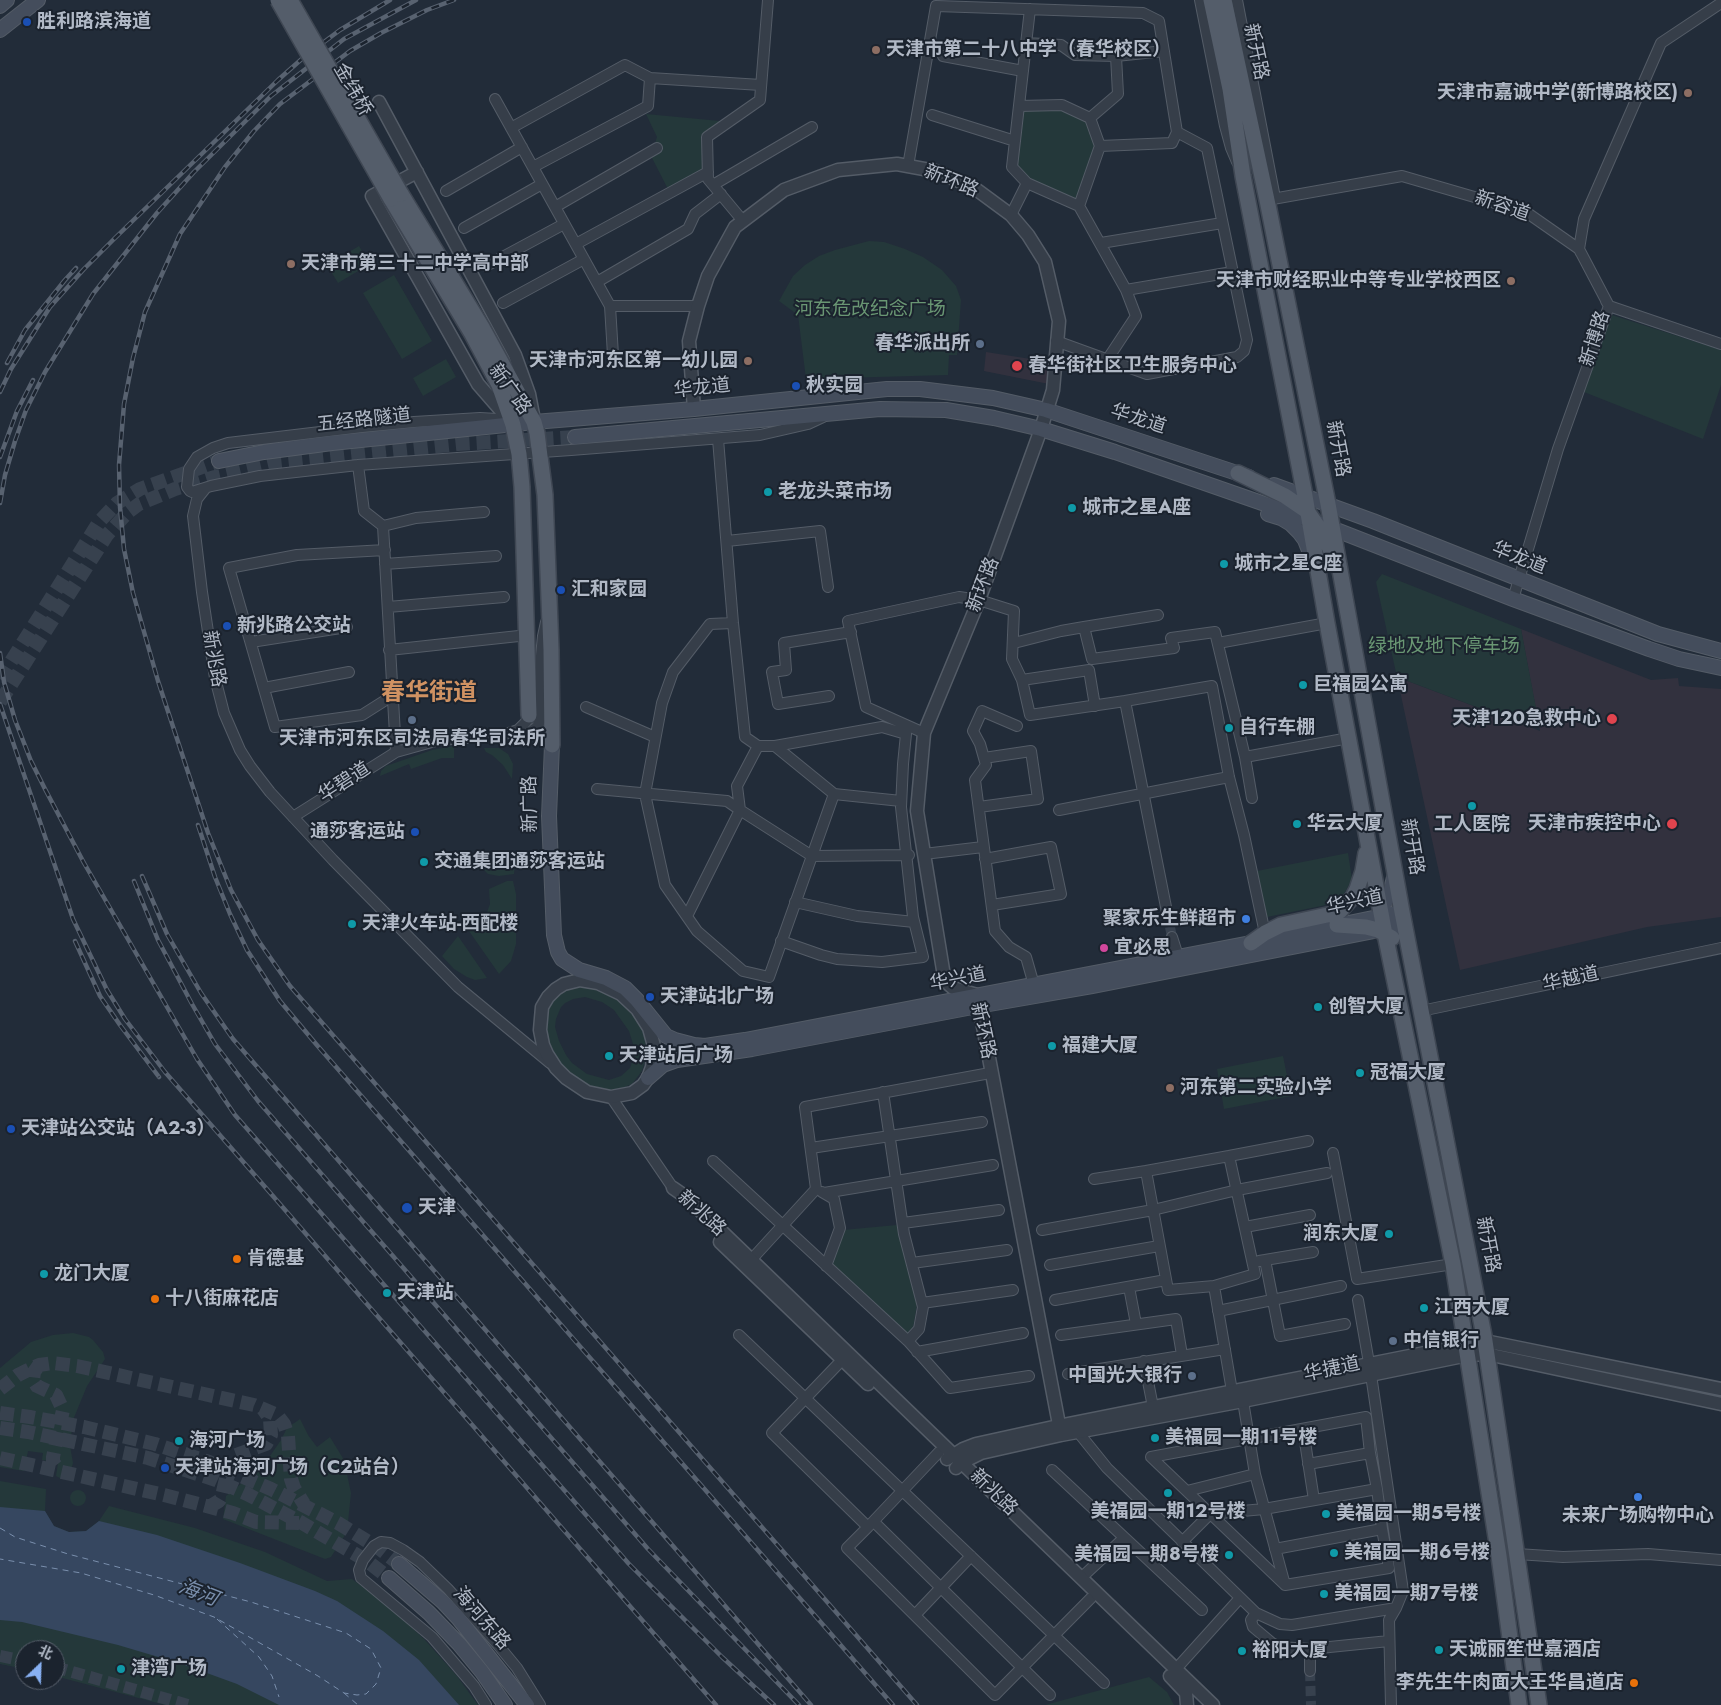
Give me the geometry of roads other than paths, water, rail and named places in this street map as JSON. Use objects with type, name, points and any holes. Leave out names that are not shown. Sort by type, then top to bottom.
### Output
[{"type":"main road","points":[[0,6],[7,0]]},
{"type":"main road","points":[[0,30],[38,0]]},
{"type":"main road","name":"金纬桥","points":[[278,0],[396,196]]},
{"type":"main road","name":"金纬桥","points":[[290,0],[396,196]]},
{"type":"main road","name":"新开路","points":[[1211,0],[1230,89],[1243,176],[1310,517],[1318,576],[1367,836],[1379,923],[1452,1264],[1499,1556],[1516,1686],[1521,1705]]},
{"type":"main road","name":"新开路","points":[[1224,0],[1271,199],[1395,872],[1486,1347],[1540,1705]]},
{"type":"main road","points":[[396,196],[499,385],[514,425]]},
{"type":"main road","name":"新广路","points":[[396,196],[483,329],[534,422],[541,452],[545,495],[548,614],[551,650],[552,745],[550,784],[553,913],[556,945]]},
{"type":"main road","name":"华龙道","points":[[514,425],[887,389],[920,389],[993,398],[1046,410],[1305,496],[1658,634],[1721,651]]},
{"type":"main road","points":[[575,437],[880,409],[946,410],[994,418],[1040,429],[1310,517],[1513,599],[1671,656],[1721,668]]},
{"type":"main road","name":"新广路","points":[[514,425],[522,487],[529,715]]},
{"type":"main road","name":"五经路隧道","points":[[219,461],[294,447],[514,425]]},
{"type":"main road","points":[[1151,464],[1184,484],[1280,518],[1291,524],[1305,540],[1318,576]]},
{"type":"main road","points":[[1238,473],[1286,496],[1310,517],[1329,547],[1342,578]]},
{"type":"main road","points":[[1261,938],[1281,925],[1340,911],[1353,897],[1360,880],[1365,861],[1367,836]]},
{"type":"main road","points":[[551,838],[559,875],[561,940],[570,956],[583,964],[613,973],[632,983],[668,1028],[680,1034],[704,1036],[767,1029],[805,1028]]},
{"type":"main road","points":[[1379,923],[1391,890],[1395,872]]},
{"type":"main road","name":"华兴道","points":[[1379,923],[1404,919]]},
{"type":"main road","points":[[1338,931],[1379,923]]},
{"type":"main road","points":[[1379,923],[1401,945],[1412,962]]},
{"type":"main road","name":"华兴道","points":[[648,1078],[663,1065],[677,1060],[752,1049],[977,1000],[1034,984],[1261,938],[1338,931]]},
{"type":"main road","name":"华兴道","points":[[556,945],[562,959],[579,970],[606,978],[625,988],[662,1032],[683,1043],[700,1045],[720,1044],[977,1000],[1092,986],[1338,931]]},
{"type":"main road","name":"海河东路","points":[[399,1564],[422,1583],[458,1618],[527,1705]]},
{"type":"main road","name":"海河东路","points":[[389,1578],[449,1633],[482,1672],[504,1705]]},
{"type":"main road","points":[[1535,1705],[1537,1681]]},
{"type":"main road","points":[[1537,1681],[1547,1705]]},
{"type":"main road","points":[[1514,1705],[1516,1686]]},
{"type":"street","points":[[742,221],[708,179],[707,137],[760,100],[768,0]]},
{"type":"street","points":[[1200,0],[1225,126],[1231,148],[1243,176]]},
{"type":"street","points":[[1237,0],[1271,199]]},
{"type":"street","points":[[1579,249],[1584,219],[1661,43],[1721,3]]},
{"type":"street","points":[[908,166],[936,6],[1142,13],[1160,21],[1178,132],[1172,143],[1100,146]]},
{"type":"street","points":[[1030,10],[1012,167],[1027,183],[1079,206],[1126,290],[1136,316],[1107,360]]},
{"type":"street","points":[[1026,43],[1060,45],[1075,55],[1116,56],[1164,51]]},
{"type":"street","points":[[943,56],[1023,70]]},
{"type":"street","points":[[1090,118],[1118,94],[1116,56]]},
{"type":"street","points":[[511,128],[625,65],[650,78],[761,85]]},
{"type":"street","points":[[533,167],[648,106],[650,78]]},
{"type":"street","points":[[495,99],[610,306],[613,355]]},
{"type":"street","name":"新广路","points":[[380,102],[515,355],[529,394],[534,422]]},
{"type":"street","points":[[1019,106],[1062,105],[1090,118],[1100,146],[1079,206]]},
{"type":"street","points":[[932,115],[1015,141]]},
{"type":"street","points":[[713,184],[812,126]]},
{"type":"street","points":[[1056,341],[1148,374],[1236,357],[1244,351],[1247,340],[1207,148],[1178,132]]},
{"type":"street","points":[[446,191],[522,147]]},
{"type":"street","points":[[555,207],[657,148]]},
{"type":"street","name":"新环路","points":[[694,409],[689,341],[708,276],[735,227],[784,190],[838,170],[897,164],[935,171],[973,187],[1011,214],[1028,235],[1045,262],[1058,320],[1052,390],[979,600],[924,733],[916,811],[944,976],[946,982],[954,988],[977,1000],[1060,1430]]},
{"type":"street","name":"新广路","points":[[417,172],[372,196],[478,384],[514,425]]},
{"type":"street","points":[[576,244],[708,172]]},
{"type":"street","name":"新容道","points":[[1271,199],[1402,176],[1526,212],[1579,249]]},
{"type":"street","points":[[1011,214],[1027,183]]},
{"type":"street","points":[[464,228],[542,184]]},
{"type":"street","points":[[597,282],[688,229],[695,214],[721,194]]},
{"type":"street","points":[[1101,243],[1222,223]]},
{"type":"street","points":[[486,266],[564,224]]},
{"type":"street","name":"新博路","points":[[1513,599],[1558,449],[1609,306],[1579,249]]},
{"type":"street","points":[[503,303],[584,259]]},
{"type":"street","points":[[1126,290],[1232,272]]},
{"type":"street","points":[[610,306],[698,306]]},
{"type":"street","points":[[1609,306],[1721,344]]},
{"type":"street","points":[[514,425],[497,419],[462,419],[362,427],[228,444],[204,452],[197,457],[189,469],[187,482],[190,491],[260,476],[358,464],[519,454],[760,435],[808,424],[831,413]]},
{"type":"street","points":[[718,439],[733,623],[745,737],[758,746],[775,746],[882,727],[906,734],[901,801],[914,922],[923,957],[882,962],[837,959],[781,941]]},
{"type":"street","points":[[358,464],[364,512],[383,526]]},
{"type":"street","name":"新兆路","points":[[210,486],[197,499],[193,516],[202,592],[219,696],[224,713],[240,750],[250,766],[293,817],[458,987],[556,1068]]},
{"type":"street","points":[[383,526],[416,518],[484,512]]},
{"type":"street","points":[[383,526],[396,752]]},
{"type":"street","points":[[726,541],[820,531],[828,587]]},
{"type":"street","points":[[384,550],[297,555],[229,568],[275,727],[362,715],[392,696]]},
{"type":"street","points":[[385,564],[496,556]]},
{"type":"street","points":[[388,607],[504,596]]},
{"type":"street","points":[[924,733],[866,707],[848,621],[959,597],[979,600],[1014,611],[1012,660],[1022,680],[1030,715],[1212,686],[1229,777],[1244,835],[1261,938]]},
{"type":"street","name":"华碧道","points":[[293,817],[396,752],[427,742],[456,737],[529,733],[537,727],[541,719],[541,656],[548,614]]},
{"type":"street","points":[[1014,643],[1061,631],[1158,615]]},
{"type":"street","points":[[733,623],[710,624],[673,672],[662,703],[645,794],[665,885],[696,931],[743,971],[769,977],[834,794]]},
{"type":"street","points":[[1218,643],[1327,623]]},
{"type":"street","points":[[251,642],[347,627]]},
{"type":"street","points":[[1084,627],[1092,659],[1174,648],[1172,638],[1215,632],[1245,757],[1252,798]]},
{"type":"street","points":[[829,696],[778,704],[772,672],[786,670],[784,643],[851,632]]},
{"type":"street","points":[[389,650],[528,635]]},
{"type":"street","points":[[1022,680],[1089,670],[1095,706]]},
{"type":"street","points":[[264,688],[349,672]]},
{"type":"street","points":[[1125,701],[1167,912]]},
{"type":"street","points":[[586,707],[655,737]]},
{"type":"street","points":[[1016,726],[982,711],[973,731],[980,744],[986,765],[975,780],[995,931],[1009,947],[1026,956],[1034,984]]},
{"type":"street","points":[[509,733],[518,730],[526,722],[529,715]]},
{"type":"street","points":[[1245,757],[1349,738]]},
{"type":"street","points":[[686,916],[740,810],[737,786],[758,746]]},
{"type":"street","points":[[775,746],[834,794],[901,801]]},
{"type":"street","points":[[979,808],[1038,799],[1031,751],[984,758]]},
{"type":"street","points":[[1059,810],[1229,777]]},
{"type":"street","points":[[597,789],[727,802],[812,856],[908,855]]},
{"type":"street","points":[[924,854],[983,848]]},
{"type":"street","points":[[985,859],[1051,848],[1061,894],[992,905]]},
{"type":"street","points":[[795,902],[857,916],[914,922]]},
{"type":"street","points":[[1172,937],[1178,956]]},
{"type":"street","name":"华越道","points":[[1422,1012],[1721,948]]},
{"type":"street","points":[[589,980],[608,986],[621,994],[637,1009],[652,1034],[654,1046],[652,1067],[648,1078],[643,1085],[632,1093],[611,1097],[602,1097],[587,1092],[572,1083],[556,1068],[547,1054],[542,1040],[540,1021],[542,1007],[551,993],[571,981],[589,980]]},
{"type":"street","points":[[826,1266],[840,1228],[834,1199],[820,1191],[805,1107],[990,1072]]},
{"type":"street","points":[[883,1092],[903,1223],[923,1307],[919,1330],[908,1342]]},
{"type":"street","points":[[611,1097],[673,1188]]},
{"type":"street","points":[[811,1148],[982,1122]]},
{"type":"street","points":[[1094,1179],[1308,1141]]},
{"type":"street","points":[[1333,1153],[1357,1279],[1452,1264]]},
{"type":"street","points":[[1146,1171],[1168,1290],[1214,1286],[1255,1274],[1229,1156]]},
{"type":"street","points":[[714,1161],[908,1342],[950,1388],[1029,1376]]},
{"type":"street","points":[[751,1260],[783,1225],[820,1191],[993,1165]]},
{"type":"street","points":[[1042,1230],[1153,1210],[1237,1190],[1327,1173]]},
{"type":"street","name":"新兆路","points":[[673,1188],[686,1197],[751,1260],[1181,1686],[1186,1693],[1187,1705]]},
{"type":"street","name":"新兆路","points":[[673,1188],[679,1202],[842,1360],[1081,1578],[1213,1705]]},
{"type":"street","points":[[903,1223],[999,1210]]},
{"type":"street","points":[[1245,1227],[1310,1215]]},
{"type":"street","points":[[1050,1265],[1160,1246]]},
{"type":"street","points":[[912,1264],[1007,1250]]},
{"type":"street","points":[[1253,1262],[1313,1252]]},
{"type":"street","points":[[1265,1260],[1280,1336],[1345,1324]]},
{"type":"street","points":[[1055,1300],[1166,1280]]},
{"type":"street","points":[[1214,1286],[1225,1349],[1239,1394],[1255,1474],[1285,1585]]},
{"type":"street","points":[[1218,1311],[1341,1286]]},
{"type":"street","points":[[1129,1287],[1136,1324]]},
{"type":"street","points":[[922,1303],[1013,1290]]},
{"type":"street","points":[[1358,1300],[1403,1591],[1389,1620],[1391,1705]]},
{"type":"street","points":[[1061,1335],[1176,1319],[1182,1354]]},
{"type":"street","points":[[917,1352],[1023,1334]]},
{"type":"street","points":[[739,1336],[1104,1682]]},
{"type":"street","name":"华捷道","points":[[1486,1347],[1721,1404]]},
{"type":"street","name":"华捷道","points":[[951,1459],[963,1449],[976,1444],[1060,1430],[1152,1407],[1239,1394],[1486,1347],[1721,1389]]},
{"type":"street","points":[[1068,1374],[1182,1354],[1225,1349]]},
{"type":"street","points":[[842,1360],[772,1433],[941,1588],[1050,1695]]},
{"type":"street","points":[[1144,1361],[1152,1407]]},
{"type":"street","name":"华捷道","points":[[1060,1430],[1078,1432],[1239,1394]]},
{"type":"street","points":[[1366,1417],[1389,1568],[1285,1585],[1151,1457],[1366,1417]]},
{"type":"street","points":[[1303,1429],[1314,1500]]},
{"type":"street","points":[[1078,1432],[1107,1468],[1256,1613],[1280,1624],[1292,1625],[1396,1608]]},
{"type":"street","points":[[1308,1464],[1370,1453]]},
{"type":"street","points":[[951,1459],[902,1491],[847,1548],[995,1695],[1091,1598]]},
{"type":"street","points":[[1052,1470],[1202,1610]]},
{"type":"street","points":[[1187,1491],[1255,1474]]},
{"type":"street","points":[[1182,1542],[1210,1514],[1264,1509],[1376,1489]]},
{"type":"street","points":[[1275,1549],[1382,1529]]},
{"type":"street","points":[[1081,1578],[1124,1538]]},
{"type":"street","points":[[486,1705],[474,1686],[432,1637],[361,1578],[359,1570],[363,1560],[374,1546],[381,1542],[390,1543],[420,1562],[434,1575],[498,1644],[517,1668],[540,1705]]},
{"type":"street","points":[[1517,1554],[1563,1557],[1648,1554],[1721,1560]]},
{"type":"street","points":[[915,1615],[971,1556]]},
{"type":"street","points":[[1176,1669],[1240,1598]]},
{"type":"street","points":[[1256,1613],[1251,1620],[1253,1626],[1272,1643],[1280,1647],[1310,1649],[1390,1641]]},
{"type":"street","points":[[1310,1649],[1310,1670]]},
{"type":"water","name":"海河","points":[[0,1507],[45,1511],[54,1526],[69,1532],[86,1531],[99,1521],[157,1535],[315,1591],[337,1601],[383,1631],[419,1660],[459,1705],[279,1705],[237,1684],[182,1664],[118,1645],[22,1622],[0,1620]]},
{"type":"tunnel","points":[[0,702],[107,535],[127,513],[139,504],[175,489],[215,477],[271,464],[458,444],[575,437]]},
{"type":"tunnel","points":[[0,679],[99,522],[117,503],[140,489],[219,461]]},
{"type":"tunnel","points":[[1167,912],[1172,937]]},
{"type":"tunnel","points":[[0,1389],[28,1370],[39,1365],[53,1363],[77,1366],[254,1405],[277,1415],[284,1424],[288,1436],[291,1479],[304,1504]]},
{"type":"tunnel","points":[[39,1365],[34,1372],[33,1380],[37,1386],[56,1395],[63,1410],[53,1457],[53,1462],[60,1471]]},
{"type":"tunnel","points":[[209,1507],[219,1501],[222,1496],[231,1457],[266,1444],[271,1435],[270,1419],[263,1409]]},
{"type":"tunnel","points":[[0,1413],[84,1427],[155,1444],[209,1462],[271,1489],[338,1523],[380,1549],[399,1564]]},
{"type":"tunnel","points":[[0,1428],[28,1432],[148,1458],[216,1480],[302,1523],[367,1561],[389,1578]]},
{"type":"tunnel","points":[[0,1458],[164,1495],[233,1513],[256,1522],[299,1523]]},
{"type":"tunnel","points":[[0,1656],[15,1659]]},
{"type":"tunnel","points":[[65,1670],[188,1705]]},
{"type":"tunnel","points":[[1310,1671],[1311,1705]]},
{"type":"railway","points":[[0,392],[11,369],[50,307],[84,269],[304,57],[340,30],[390,0]]},
{"type":"railway","points":[[0,503],[5,475],[15,441],[26,410],[45,372],[93,294],[157,213],[194,172],[271,96],[344,39],[416,0]]},
{"type":"railway","points":[[454,0],[427,10],[350,51],[280,104],[254,131],[225,167],[180,234],[145,312],[124,404],[119,465],[120,507],[124,549],[133,593],[158,681],[208,833],[231,890],[258,940],[290,986],[917,1705]]},
{"type":"railway","points":[[7,363],[25,330],[76,268]]},
{"type":"railway","points":[[0,457],[17,411],[33,380]]},
{"type":"railway","points":[[0,653],[4,682],[15,720],[31,761],[45,789],[84,863],[197,1059],[235,1115],[629,1564],[722,1657],[774,1705]]},
{"type":"railway","points":[[0,704],[73,919],[107,990],[125,1019],[165,1072],[716,1705]]},
{"type":"railway","points":[[198,825],[215,877],[230,914],[247,950],[280,1001],[893,1705]]},
{"type":"railway","points":[[142,876],[167,934],[201,993],[233,1039],[811,1705]]},
{"type":"railway","points":[[134,881],[158,940],[192,1004],[215,1044],[258,1101],[648,1549],[799,1705]]},
{"type":"railway","points":[[75,941],[100,996],[159,1077]]},
{"type":"place","name":"胜利路滨海道","points":[[27,22]]},
{"type":"place","name":"天津市第二十八中学（春华校区）","points":[[876,50]]},
{"type":"place","name":"天津市嘉诚中学(新博路校区)","points":[[1688,93]]},
{"type":"place","name":"天津市第三十二中学高中部","points":[[291,264]]},
{"type":"place","name":"天津市财经职业中等专业学校西区","points":[[1511,281]]},
{"type":"place","name":"春华派出所","points":[[980,344]]},
{"type":"place","name":"天津市河东区第一幼儿园","points":[[748,361]]},
{"type":"place","name":"春华街社区卫生服务中心","points":[[1017,366]]},
{"type":"place","name":"秋实园","points":[[796,386]]},
{"type":"place","name":"老龙头菜市场","points":[[768,492]]},
{"type":"place","name":"城市之星A座","points":[[1072,508]]},
{"type":"place","name":"城市之星C座","points":[[1224,564]]},
{"type":"place","name":"汇和家园","points":[[561,590]]},
{"type":"place","name":"新兆路公交站","points":[[227,626]]},
{"type":"place","name":"巨福园公寓","points":[[1303,685]]},
{"type":"place","name":"天津120急救中心","points":[[1612,719]]},
{"type":"place","name":"天津市河东区司法局春华司法所","points":[[412,720]]},
{"type":"place","name":"自行车棚","points":[[1229,728]]},
{"type":"place","name":"工人医院","points":[[1472,806]]},
{"type":"place","name":"华云大厦","points":[[1297,824]]},
{"type":"place","name":"天津市疾控中心","points":[[1672,824]]},
{"type":"place","name":"通莎客运站","points":[[415,832]]},
{"type":"place","name":"交通集团通莎客运站","points":[[424,862]]},
{"type":"place","name":"聚家乐生鲜超市","points":[[1246,919]]},
{"type":"place","name":"天津火车站-西配楼","points":[[352,924]]},
{"type":"place","name":"宜必思","points":[[1104,948]]},
{"type":"place","name":"天津站北广场","points":[[650,997]]},
{"type":"place","name":"创智大厦","points":[[1318,1007]]},
{"type":"place","name":"福建大厦","points":[[1052,1046]]},
{"type":"place","name":"天津站后广场","points":[[609,1056]]},
{"type":"place","name":"冠福大厦","points":[[1360,1073]]},
{"type":"place","name":"河东第二实验小学","points":[[1170,1088]]},
{"type":"place","name":"天津站公交站（A2-3）","points":[[11,1129]]},
{"type":"place","name":"天津","points":[[407,1208]]},
{"type":"place","name":"润东大厦","points":[[1389,1234]]},
{"type":"place","name":"肯德基","points":[[237,1259]]},
{"type":"place","name":"龙门大厦","points":[[44,1274]]},
{"type":"place","name":"天津站","points":[[387,1293]]},
{"type":"place","name":"十八街麻花店","points":[[155,1299]]},
{"type":"place","name":"江西大厦","points":[[1424,1308]]},
{"type":"place","name":"中信银行","points":[[1393,1341]]},
{"type":"place","name":"中国光大银行","points":[[1192,1376]]},
{"type":"place","name":"美福园一期11号楼","points":[[1155,1438]]},
{"type":"place","name":"海河广场","points":[[179,1441]]},
{"type":"place","name":"天津站海河广场（C2站台）","points":[[165,1468]]},
{"type":"place","name":"美福园一期12号楼","points":[[1168,1493]]},
{"type":"place","name":"未来广场购物中心","points":[[1638,1497]]},
{"type":"place","name":"美福园一期5号楼","points":[[1326,1514]]},
{"type":"place","name":"美福园一期6号楼","points":[[1334,1553]]},
{"type":"place","name":"美福园一期8号楼","points":[[1229,1555]]},
{"type":"place","name":"美福园一期7号楼","points":[[1324,1594]]},
{"type":"place","name":"天诚丽笙世嘉酒店","points":[[1439,1650]]},
{"type":"place","name":"裕阳大厦","points":[[1242,1651]]},
{"type":"place","name":"津湾广场","points":[[121,1669]]},
{"type":"place","name":"李先生牛肉面大王华昌道店","points":[[1634,1683]]},
{"type":"district","name":"春华街道","points":[[429,694]]},
{"type":"park label","name":"河东危改纪念广场","points":[[870,310]]},
{"type":"park label","name":"绿地及地下停车场","points":[[1444,647]]}]
